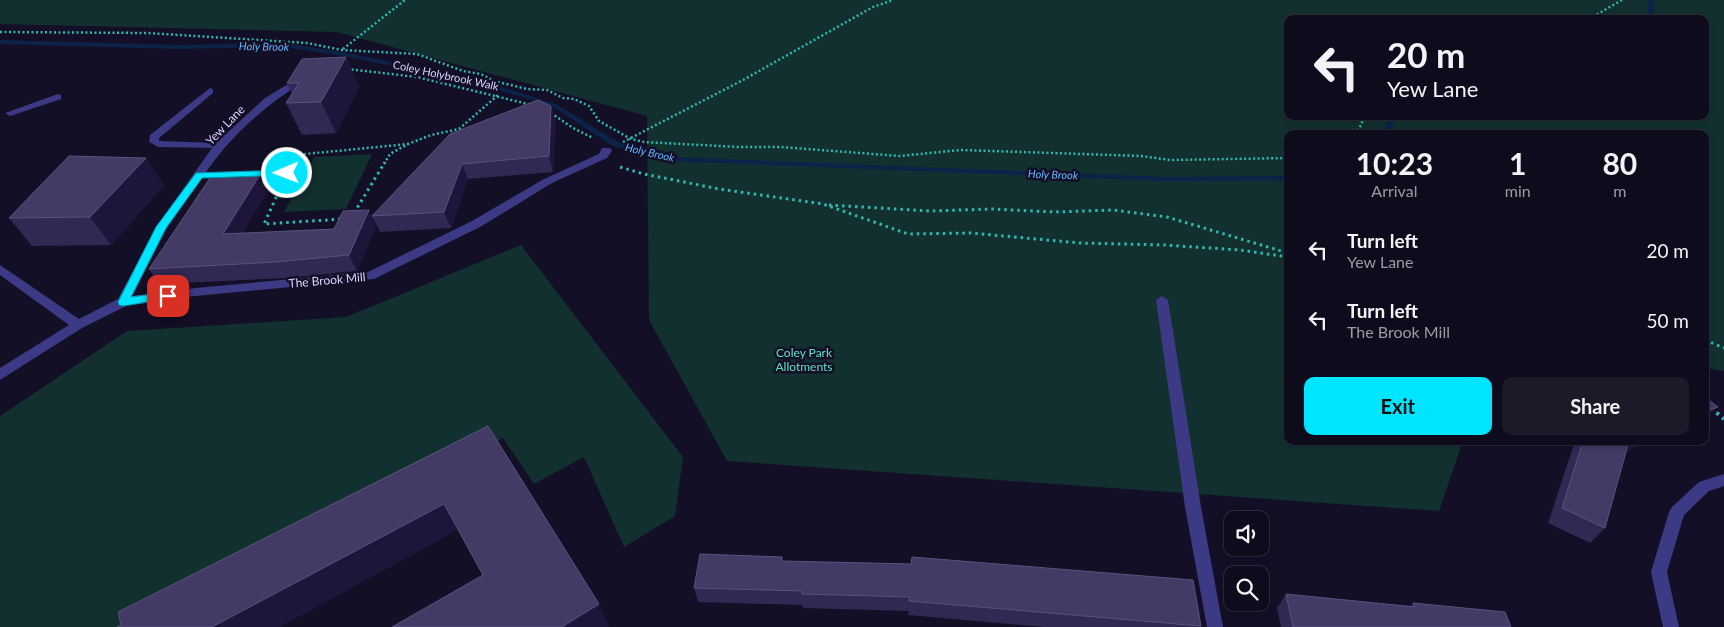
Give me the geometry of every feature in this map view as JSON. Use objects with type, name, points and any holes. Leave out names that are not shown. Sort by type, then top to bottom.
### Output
[{"type":"street","name":"Yew Lane","points":[[123,302],[162,227],[219,146],[268,100],[292,84],[324,68]]},
{"type":"street","points":[[210,91],[167,125],[154,138],[154,142],[158,144],[219,146]]},
{"type":"street","points":[[10,114],[58,97]]},
{"type":"street","name":"The Brook Mill","points":[[0,375],[78,325],[123,302],[370,276],[476,224],[548,181],[606,152]]},
{"type":"street","points":[[199,175],[287,173]]},
{"type":"street","points":[[0,269],[78,325]]},
{"type":"street","points":[[1162,300],[1193,507],[1215,627]]},
{"type":"street","points":[[1671,627],[1659,572],[1677,512],[1704,486],[1724,480]]},
{"type":"path","points":[[342,50],[405,0]]},
{"type":"path","points":[[631,139],[743,80],[873,7],[893,0]]},
{"type":"path","points":[[1596,15],[1622,0]]},
{"type":"path","points":[[0,32],[147,33],[307,43],[342,50],[417,54],[463,71],[481,74],[500,83],[534,91],[547,90],[563,98],[574,99],[589,106],[599,121],[631,139],[644,142],[781,147],[899,156],[961,150],[1132,156],[1170,160],[1284,158]]},
{"type":"path","name":"Coley Holybrook Walk","points":[[324,68],[381,70],[459,85],[536,106]]},
{"type":"path","points":[[408,144],[296,155],[264,224],[350,218],[390,154],[408,144],[431,135],[459,129],[498,95]]},
{"type":"path","points":[[549,112],[573,128],[602,142],[606,152],[622,168],[719,189],[823,204],[929,211],[992,209],[1055,212],[1113,210],[1167,217],[1284,252]]},
{"type":"path","points":[[823,204],[908,234],[971,234],[1080,243],[1164,245],[1240,250],[1284,256]]},
{"type":"path","points":[[1709,342],[1724,348]]},
{"type":"path","points":[[1709,406],[1724,418]]},
{"type":"green space","name":"Coley Park Allotments","points":[[0,0],[1724,0],[1724,371],[1709,369],[1709,130],[1284,130],[1284,445],[1462,445],[1439,511],[727,461],[649,320],[647,116],[337,32],[0,24]]},
{"type":"green space","points":[[372,154],[346,209],[284,212],[314,157]]},
{"type":"green space","points":[[521,245],[683,457],[675,516],[624,547],[584,457],[534,484],[503,438],[253,571],[134,627],[0,627],[0,416],[127,331],[346,317]]},
{"type":"building","points":[[346,57],[321,102],[286,103],[299,83],[287,83],[302,59]]},
{"type":"building","points":[[538,100],[551,106],[549,156],[462,164],[444,212],[372,216],[450,134]]},
{"type":"building","points":[[69,156],[146,158],[90,217],[9,218]]},
{"type":"building","points":[[261,173],[223,234],[334,229],[343,211],[369,210],[349,255],[276,262],[149,269],[212,175]]},
{"type":"building","points":[[1709,400],[1718,407],[1709,410]]},
{"type":"building","points":[[488,426],[599,604],[562,627],[392,627],[483,575],[444,504],[212,627],[117,627],[121,625],[118,612]]},
{"type":"building","points":[[1582,445],[1628,445],[1605,528],[1562,508]]},
{"type":"building","points":[[700,554],[782,557],[782,561],[911,564],[912,557],[1193,580],[1201,626],[909,601],[910,597],[694,588]]},
{"type":"building","points":[[1286,594],[1415,607],[1413,603],[1505,612],[1511,627],[1293,627]]},
{"type":"waterway","name":"Holy Brook","points":[[1650,15],[1652,0]]},
{"type":"waterway","name":"Holy Brook","points":[[0,42],[178,47],[285,45],[348,55],[476,81],[554,105],[615,144],[672,159],[1165,179],[1284,178]]},
{"type":"waterway","name":"Holy Brook","points":[[1386,130],[1392,120]]},
{"type":"route","points":[[168,296],[123,302],[162,227],[199,175],[287,173]]}]
